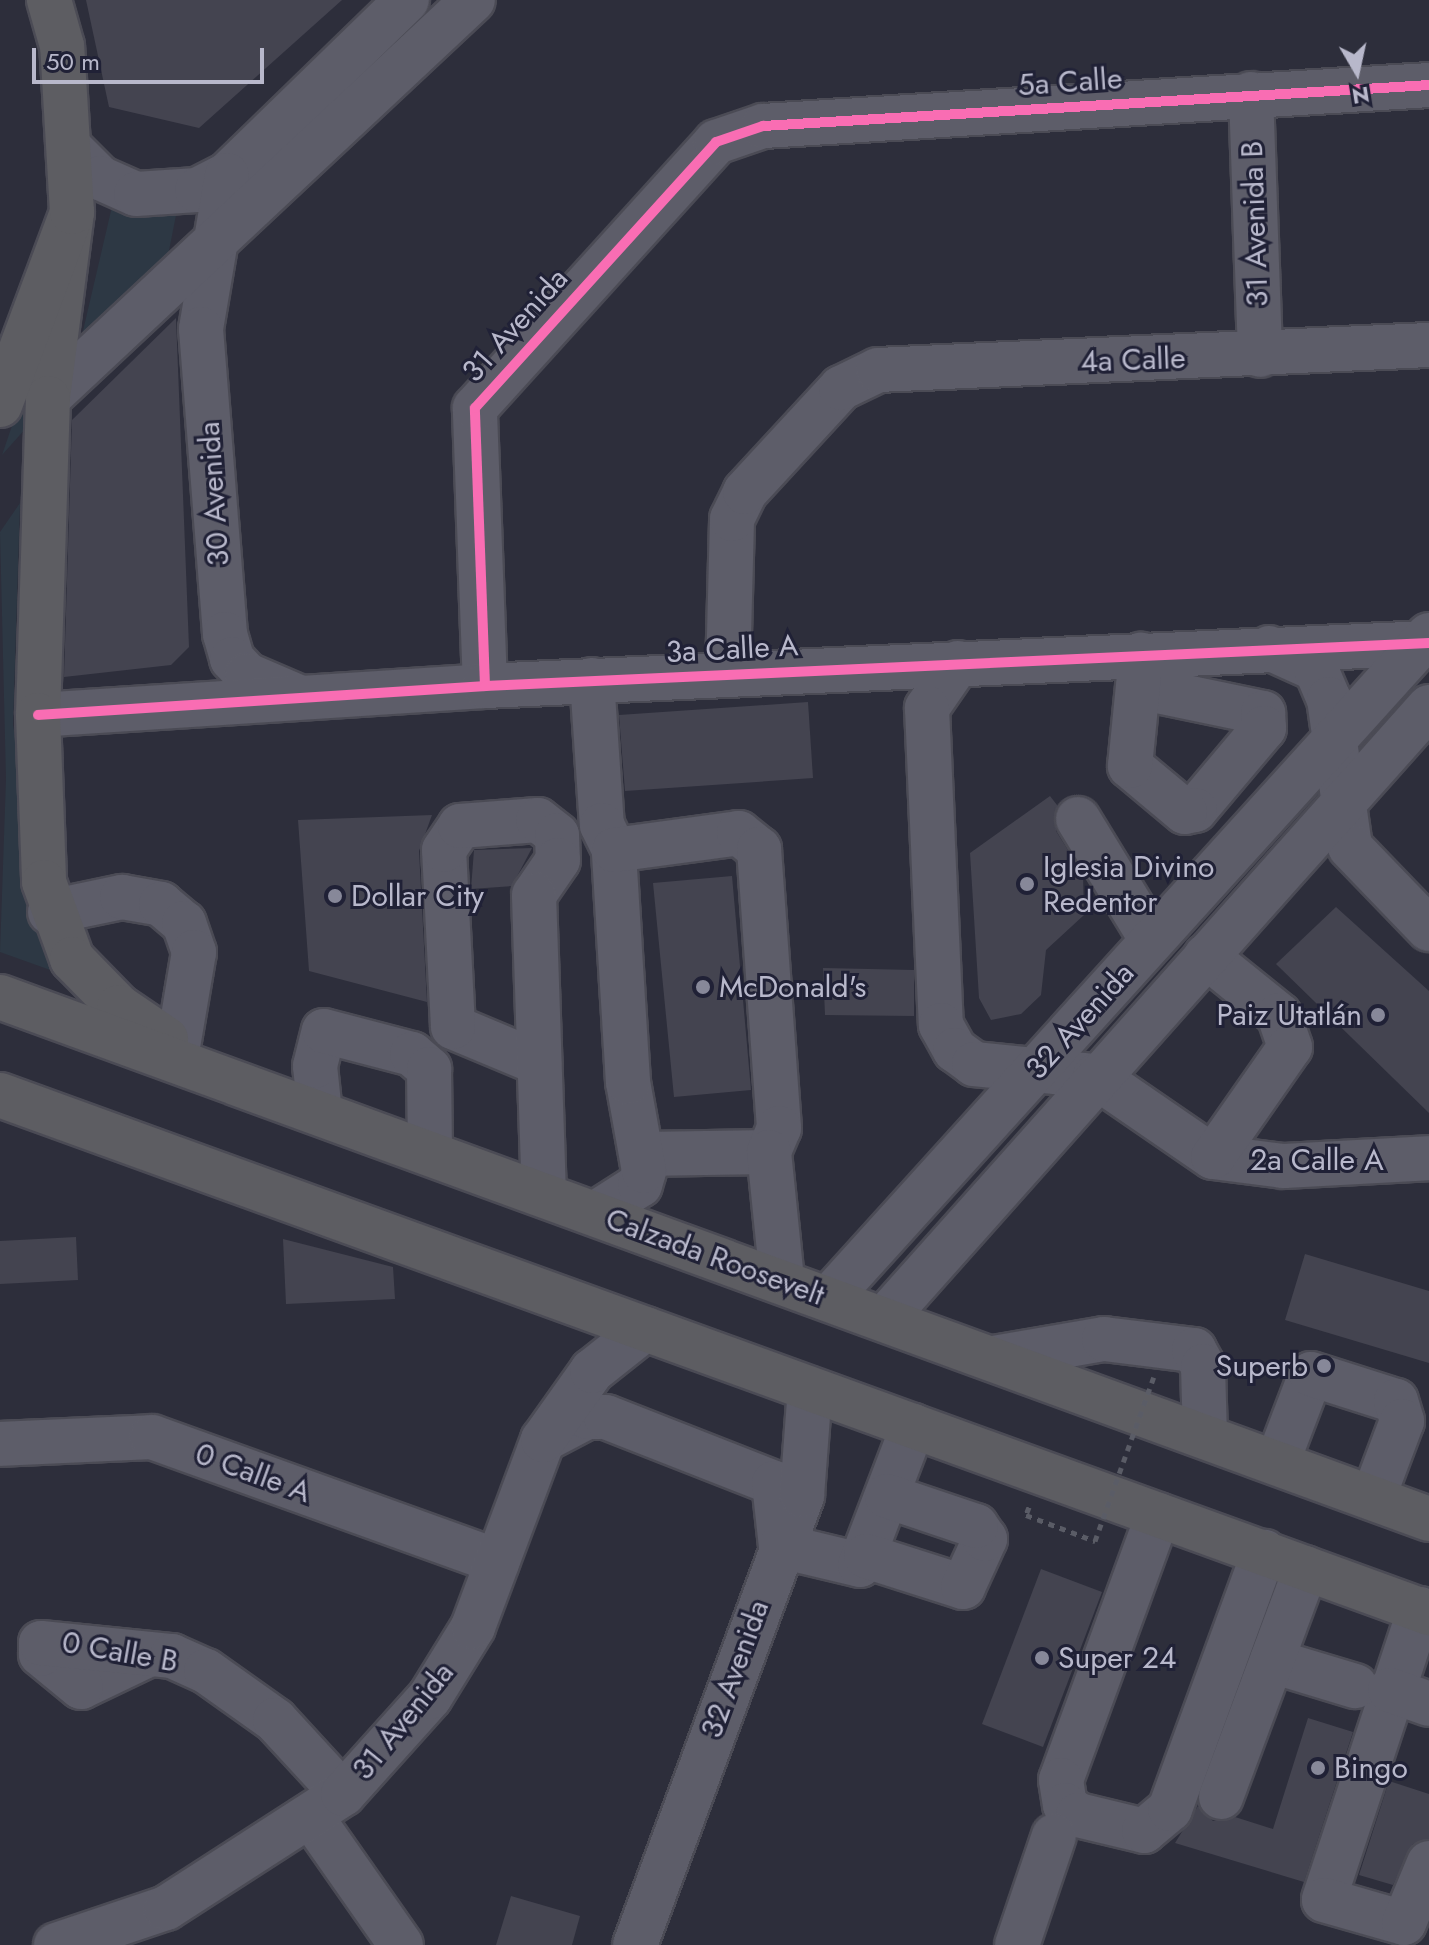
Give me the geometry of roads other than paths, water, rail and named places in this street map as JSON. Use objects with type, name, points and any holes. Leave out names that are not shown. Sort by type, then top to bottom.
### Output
[{"type":"highway","points":[[49,0],[62,46],[72,150],[72,212],[48,398],[38,715],[50,912],[86,976],[178,1047],[244,1085]]},
{"type":"highway","points":[[0,405],[72,212]]},
{"type":"highway","name":"Calzada Roosevelt","points":[[0,997],[782,1280],[1429,1519]]},
{"type":"highway","points":[[0,1095],[1424,1611]]},
{"type":"street","points":[[72,150],[100,178],[136,194],[167,198],[227,175],[407,0]]},
{"type":"street","points":[[48,398],[211,251],[473,0]]},
{"type":"street","name":"5a Calle","points":[[716,142],[763,126],[1429,85]]},
{"type":"street","name":"31 Avenida B","points":[[1251,94],[1260,355]]},
{"type":"street","name":"31 Avenida","points":[[485,686],[475,408],[716,142]]},
{"type":"street","name":"30 Avenida","points":[[227,175],[211,251],[201,329],[225,634],[247,675],[298,697]]},
{"type":"street","name":"4a Calle","points":[[728,673],[732,519],[745,492],[841,388],[878,370],[1429,345]]},
{"type":"street","name":"3a Calle A","points":[[38,715],[485,686],[882,666],[958,663],[1140,671],[1269,648],[1427,640]]},
{"type":"street","name":"32 Avenida","points":[[829,1298],[1152,940],[1334,746],[1427,640]]},
{"type":"street","points":[[1269,648],[1316,669],[1334,746],[1340,812],[1350,847],[1369,874],[1429,929]]},
{"type":"street","points":[[882,666],[927,708],[958,663]]},
{"type":"street","points":[[592,680],[602,825],[614,850],[628,1082],[642,1154],[640,1185],[596,1213]]},
{"type":"street","name":"32 Avenida","points":[[885,1318],[1095,1076],[1340,812],[1429,707]]},
{"type":"street","name":"2a Calle A","points":[[927,708],[941,1025],[955,1050],[974,1064],[1040,1065],[1095,1076],[1213,1157],[1283,1166],[1429,1158]]},
{"type":"street","points":[[1078,819],[1152,940]]},
{"type":"street","points":[[539,1063],[453,1027],[444,850],[460,826],[538,820],[557,835],[558,860],[534,895],[544,1194]]},
{"type":"street","points":[[614,850],[631,842],[739,833],[759,849],[779,1128],[769,1152],[782,1280]]},
{"type":"street","points":[[50,912],[122,897],[161,904],[184,923],[194,952],[178,1047]]},
{"type":"street","points":[[1206,956],[1279,1015],[1290,1047],[1213,1157]]},
{"type":"street","points":[[320,1113],[315,1066],[324,1031],[412,1054],[429,1069],[430,1153]]},
{"type":"street","points":[[642,1154],[769,1152]]},
{"type":"street","name":"31 Avenida","points":[[56,1945],[166,1908],[328,1806],[430,1697],[473,1627],[543,1440],[592,1371],[645,1329]]},
{"type":"street","points":[[994,1358],[1104,1339],[1194,1350],[1203,1366],[1205,1436]]},
{"type":"street","points":[[1277,1463],[1311,1374],[1396,1401],[1402,1421],[1373,1498]]},
{"type":"street","name":"32 Avenida","points":[[635,1945],[805,1481],[810,1389]]},
{"type":"street","points":[[543,1440],[587,1417],[606,1417],[774,1483],[781,1546],[847,1565],[866,1556],[963,1587],[985,1539],[976,1526],[887,1496]]},
{"type":"street","points":[[866,1556],[913,1426]]},
{"type":"street","name":"0 Calle A","points":[[0,1444],[152,1437],[497,1561]]},
{"type":"street","points":[[1158,1515],[1061,1780],[1065,1805],[1102,1824],[1144,1831],[1170,1809],[1264,1552]]},
{"type":"street","points":[[1221,1797],[1306,1568]]},
{"type":"street","points":[[1424,1611],[1391,1694],[1324,1900],[1404,1923],[1429,1863]]},
{"type":"street","name":"0 Calle B","points":[[41,1643],[41,1654],[81,1687],[148,1655],[172,1656],[222,1681],[275,1720],[328,1806],[390,1939]]},
{"type":"street","points":[[1272,1661],[1391,1694]]},
{"type":"street","points":[[1017,1945],[1054,1836]]},
{"type":"place","name":"Iglesia Divino Redentor","points":[[1027,884]]},
{"type":"place","name":"Dollar City","points":[[335,896]]},
{"type":"place","name":"McDonald's","points":[[703,987]]},
{"type":"place","name":"Paiz Utatlán","points":[[1378,1015]]},
{"type":"place","name":"Superb","points":[[1324,1366]]},
{"type":"place","name":"Super 24","points":[[1042,1658]]},
{"type":"place","name":"Bingo","points":[[1318,1768]]}]
